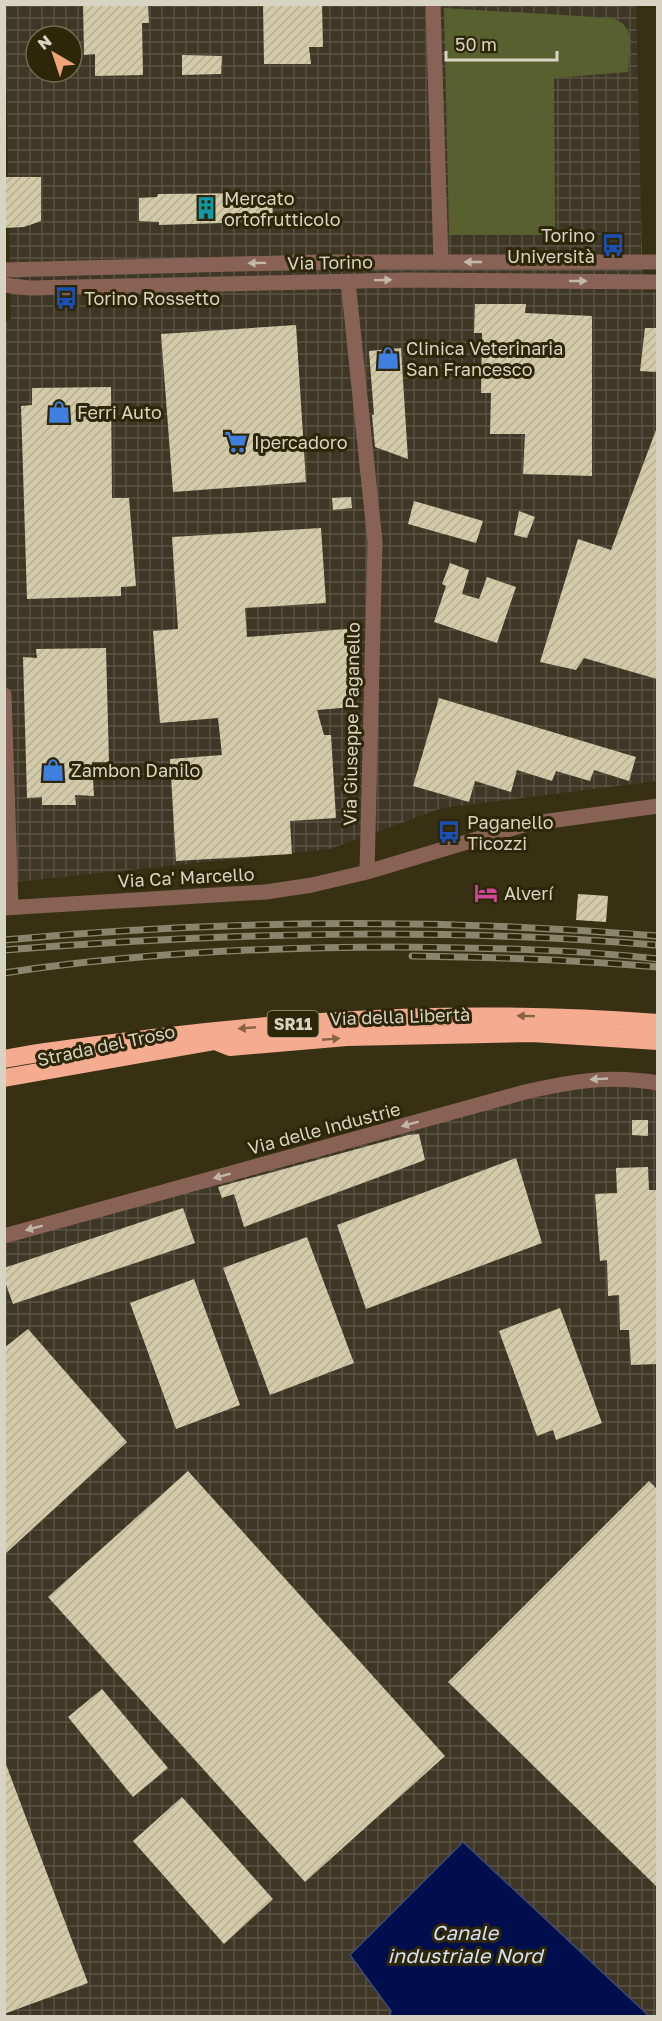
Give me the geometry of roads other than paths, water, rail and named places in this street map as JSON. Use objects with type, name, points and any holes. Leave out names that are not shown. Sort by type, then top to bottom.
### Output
[{"type":"highway","points":[[584,1018],[657,1013]]},
{"type":"highway","name":"Via della Libertà","points":[[4,1059],[46,1050],[196,1033],[323,1021],[421,1016],[584,1018],[657,1036]]},
{"type":"highway","name":"Via della Libertà","points":[[4,1078],[215,1041],[230,1047],[347,1037],[532,1033],[579,1036],[657,1036]]},
{"type":"street","points":[[433,4],[441,262]]},
{"type":"street","name":"Via Torino","points":[[4,270],[319,262],[657,262]]},
{"type":"street","name":"Via Torino","points":[[4,285],[29,288],[407,280],[657,282]]},
{"type":"street","name":"Via Giuseppe Paganello","points":[[348,281],[375,542],[367,872]]},
{"type":"street","points":[[4,695],[8,907]]},
{"type":"street","points":[[367,872],[527,824],[657,806]]},
{"type":"street","name":"Via Ca' Marcello","points":[[8,907],[266,892],[312,885],[367,872]]},
{"type":"street","name":"Strada del Troso","points":[[4,1085],[122,1064],[215,1041]]},
{"type":"street","name":"Via delle Industrie","points":[[4,1236],[535,1090],[576,1081],[611,1079],[657,1083]]},
{"type":"water","name":"Canale industriale Nord","points":[[463,1842],[649,2016],[390,2016],[391,2011],[350,1955]]},
{"type":"railway","points":[[4,940],[167,928],[331,924],[495,926],[658,936]]},
{"type":"railway","points":[[4,950],[85,944],[330,934],[492,936],[655,945]]},
{"type":"railway","points":[[4,973],[102,960],[201,952],[300,948],[496,949],[593,953],[658,959]]},
{"type":"railway","points":[[412,956],[535,959],[658,967]]},
{"type":"place","name":"Mercato ortofrutticolo","points":[[206,208]]},
{"type":"place","name":"Torino Università","points":[[613,245]]},
{"type":"place","name":"Torino Rossetto","points":[[66,298]]},
{"type":"place","name":"Clinica Veterinaria San Francesco","points":[[388,358]]},
{"type":"place","name":"Ferri Auto","points":[[59,412]]},
{"type":"place","name":"Ipercadoro","points":[[236,442]]},
{"type":"place","name":"Zambon Danilo","points":[[53,770]]},
{"type":"place","name":"Paganello Ticozzi","points":[[449,832]]},
{"type":"place","name":"Alverí","points":[[486,893]]}]
